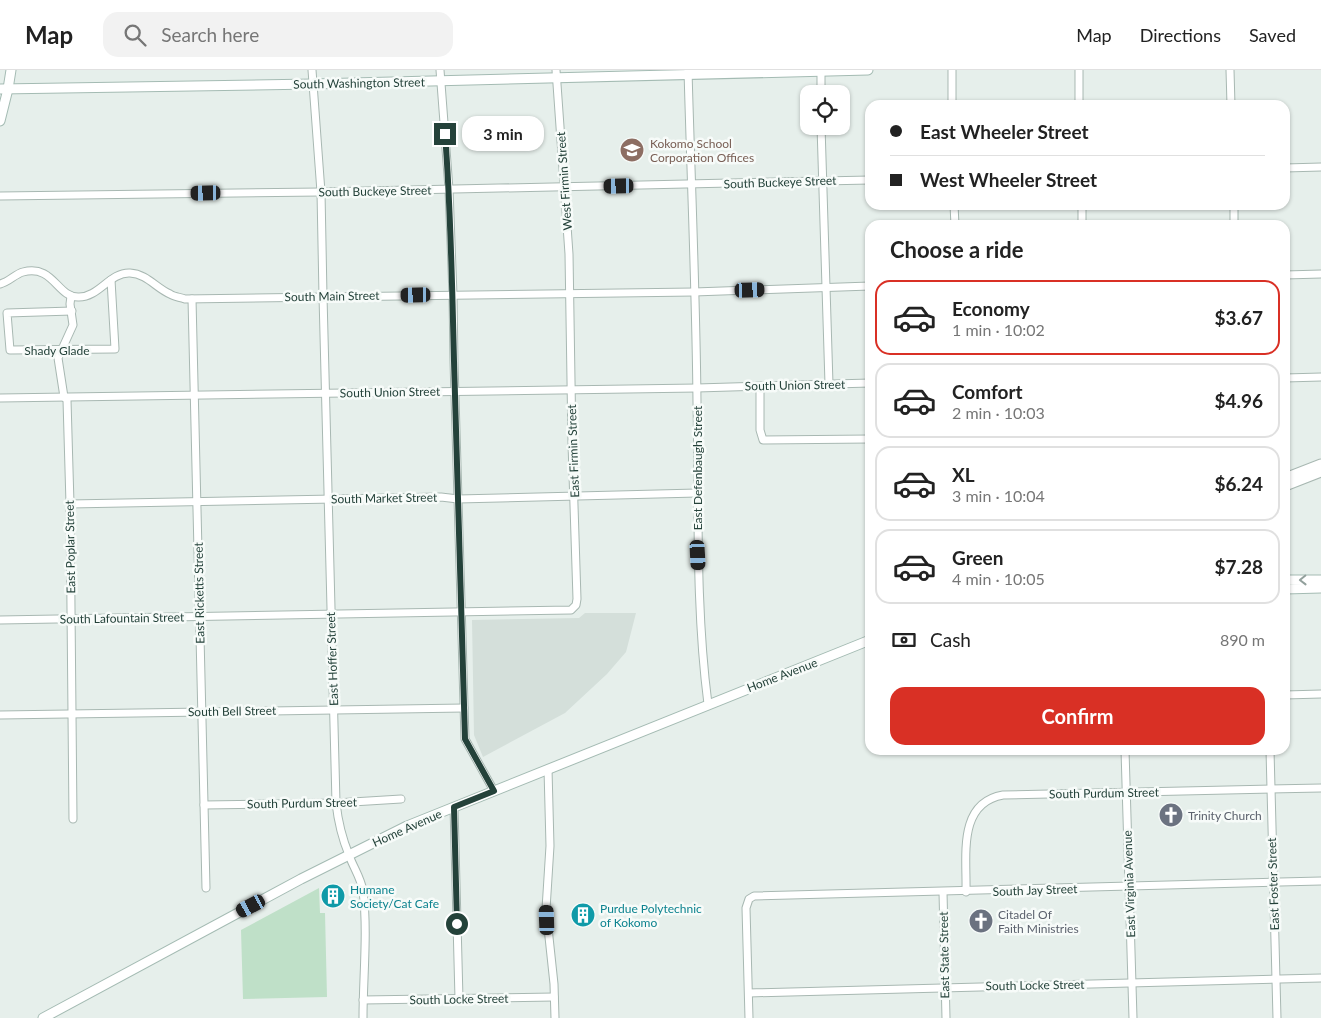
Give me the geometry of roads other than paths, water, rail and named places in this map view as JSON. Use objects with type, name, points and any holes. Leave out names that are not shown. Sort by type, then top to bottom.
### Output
[{"type":"main road","points":[[0,120],[4,89],[11,70]]},
{"type":"main road","name":"South Washington Street","points":[[4,89],[441,81],[557,74],[868,70]]},
{"type":"main road","points":[[1290,476],[1321,464]]},
{"type":"main road","points":[[1290,484],[1321,472]]},
{"type":"main road","points":[[1290,580],[1321,580]]},
{"type":"main road","points":[[1290,589],[1321,588]]},
{"type":"main road","name":"Home Avenue","points":[[44,1018],[348,855],[407,826],[865,642]]},
{"type":"street","name":"East Hoffer Street","points":[[312,70],[321,192],[336,802],[338,821],[348,855],[362,890],[365,965],[363,978],[363,1018]]},
{"type":"street","points":[[440,70],[449,189],[454,295],[465,739],[494,791]]},
{"type":"street","points":[[952,70],[952,100]]},
{"type":"street","points":[[1079,70],[1079,100]]},
{"type":"street","points":[[1230,70],[1231,100]]},
{"type":"street","points":[[821,71],[821,85]]},
{"type":"street","name":"East Defenbaugh Street","points":[[688,72],[697,388],[698,555],[702,647],[708,704]]},
{"type":"street","name":"West Firmin Street","points":[[557,74],[570,293]]},
{"type":"street","points":[[822,135],[829,384]]},
{"type":"street","points":[[1290,168],[1321,168]]},
{"type":"street","name":"South Buckeye Street","points":[[0,196],[321,192],[865,180]]},
{"type":"street","points":[[0,284],[5,283],[21,272],[42,273],[48,275],[70,296],[73,325],[62,349]]},
{"type":"street","name":"South Main Street","points":[[70,296],[89,296],[121,274],[130,273],[146,278],[169,294],[184,299],[694,292],[865,286]]},
{"type":"street","points":[[1290,275],[1321,274]]},
{"type":"street","name":"Shady Glade","points":[[72,311],[7,313],[10,350],[115,349],[111,280]]},
{"type":"street","name":"East Firmin Street","points":[[570,293],[577,599],[574,608]]},
{"type":"street","name":"East Ricketts Street","points":[[192,299],[206,888]]},
{"type":"street","name":"East Poplar Street","points":[[62,349],[58,358],[64,397],[67,400],[70,504],[73,818]]},
{"type":"street","points":[[1290,378],[1321,377]]},
{"type":"street","name":"South Union Street","points":[[0,398],[697,388],[865,383]]},
{"type":"street","points":[[760,386],[760,430],[763,440],[865,439]]},
{"type":"street","name":"South Market Street","points":[[70,504],[441,497],[458,499],[574,497],[697,493]]},
{"type":"street","name":"South Lafountain Street","points":[[0,620],[571,610],[574,608]]},
{"type":"street","points":[[1290,695],[1321,694]]},
{"type":"street","name":"South Bell Street","points":[[0,715],[464,708]]},
{"type":"street","name":"East Virginia Avenue","points":[[1125,755],[1133,1018]]},
{"type":"street","name":"East Foster Street","points":[[1270,755],[1277,1018]]},
{"type":"street","points":[[548,769],[550,846],[546,909],[555,1018]]},
{"type":"street","name":"South Purdum Street","points":[[966,892],[967,830],[974,815],[993,797],[1003,795],[1321,788]]},
{"type":"street","name":"South Purdum Street","points":[[204,804],[401,799]]},
{"type":"street","points":[[454,807],[459,999]]},
{"type":"street","name":"South Jay Street","points":[[748,993],[746,908],[749,899],[754,896],[966,892],[1321,881]]},
{"type":"street","name":"East State Street","points":[[943,892],[946,1018]]},
{"type":"street","name":"South Locke Street","points":[[748,993],[1321,978]]},
{"type":"street","points":[[748,993],[749,1018]]},
{"type":"street","name":"South Locke Street","points":[[363,1000],[554,997]]},
{"type":"place","name":"Kokomo School Corporation Offices","points":[[632,150]]},
{"type":"place","name":"Trinity Church","points":[[1171,815]]},
{"type":"place","name":"Humane Society/Cat Cafe","points":[[333,896]]},
{"type":"place","name":"Purdue Polytechnic of Kokomo","points":[[583,915]]},
{"type":"place","name":"Citadel Of Faith Ministries","points":[[981,921]]}]
